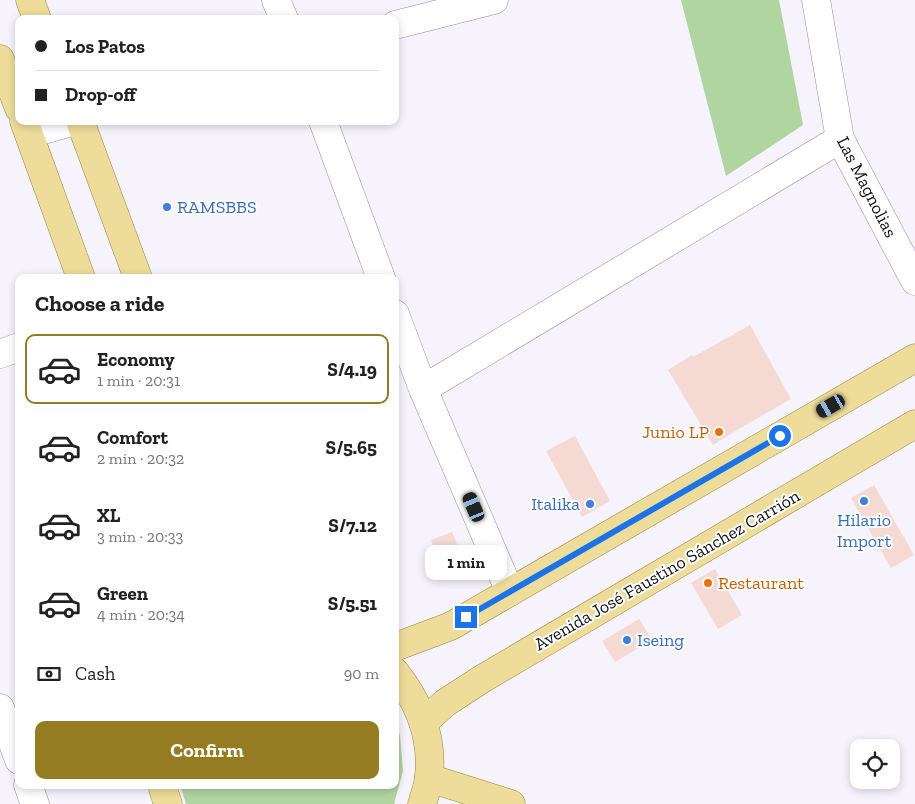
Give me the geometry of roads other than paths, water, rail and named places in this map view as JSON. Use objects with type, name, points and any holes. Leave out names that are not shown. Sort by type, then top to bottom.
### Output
[{"type":"main road","points":[[30,0],[36,15]]},
{"type":"main road","points":[[0,59],[15,98]]},
{"type":"main road","points":[[81,125],[137,274]]},
{"type":"main road","points":[[26,128],[80,274]]},
{"type":"main road","points":[[399,646],[451,626],[915,358]]},
{"type":"main road","name":"Avenida José Faustino Sánchez Carrión","points":[[424,722],[445,703],[482,679],[915,424]]},
{"type":"main road","points":[[399,678],[412,696],[424,722],[429,750],[429,778],[422,804]]},
{"type":"main road","points":[[429,778],[511,804]]},
{"type":"main road","points":[[163,789],[168,804]]},
{"type":"street","points":[[276,0],[282,15]]},
{"type":"street","points":[[399,24],[494,0]]},
{"type":"street","name":"Las Magnolias","points":[[816,0],[840,139],[915,281]]},
{"type":"street","points":[[26,128],[47,125]]},
{"type":"street","points":[[324,125],[380,274]]},
{"type":"street","points":[[423,389],[840,139]]},
{"type":"street","points":[[399,325],[423,389],[510,592]]},
{"type":"street","points":[[0,354],[15,348]]},
{"type":"street","points":[[0,708],[15,749]]},
{"type":"street","points":[[29,789],[35,804]]},
{"type":"place","name":"RAMSBBS","points":[[167,207]]},
{"type":"place","name":"Junio LP","points":[[719,432]]},
{"type":"place","name":"Hilario Import","points":[[864,501]]},
{"type":"place","name":"Italika","points":[[590,504]]},
{"type":"place","name":"Restaurant","points":[[708,583]]},
{"type":"place","name":"Iseing","points":[[627,640]]}]
